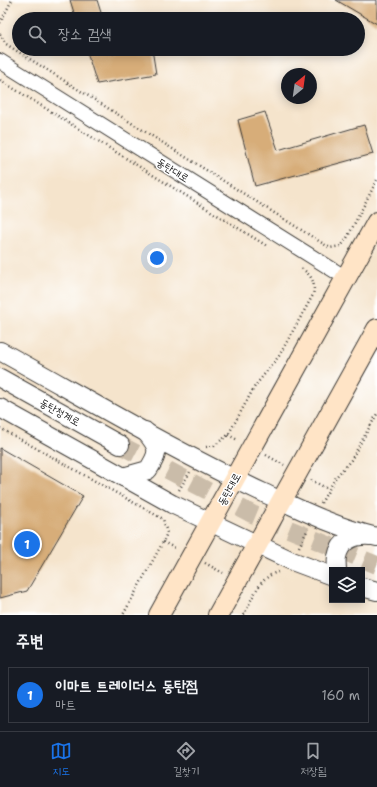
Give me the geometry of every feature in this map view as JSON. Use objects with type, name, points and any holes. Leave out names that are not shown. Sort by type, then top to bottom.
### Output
[{"type":"main road","name":"동탄대로","points":[[159,615],[377,222]]},
{"type":"main road","points":[[218,615],[377,329]]},
{"type":"street","name":"동탄대로","points":[[0,61],[346,278]]},
{"type":"street","points":[[0,351],[196,460],[234,479],[314,516],[374,536]]},
{"type":"street","name":"동탄청계로","points":[[0,378],[120,445]]},
{"type":"street","points":[[0,408],[123,477],[167,512],[210,523],[292,561],[329,575]]},
{"type":"street","points":[[123,477],[148,470],[156,457],[156,445],[144,430]]},
{"type":"street","points":[[337,567],[337,557],[342,546],[350,539],[359,535],[374,536]]},
{"type":"street","points":[[365,587],[377,591]]},
{"type":"path","points":[[0,23],[12,0]]},
{"type":"path","points":[[0,34],[6,44],[12,48]]},
{"type":"path","points":[[25,56],[330,248],[341,246],[346,240],[377,180]]},
{"type":"path","points":[[0,80],[270,248]]},
{"type":"path","points":[[123,615],[163,542],[166,533],[167,512],[196,460],[204,447],[214,446],[228,435],[255,386],[279,356],[313,294],[315,287],[313,280],[309,274],[296,264]]},
{"type":"path","points":[[228,435],[328,489],[351,460],[377,414]]},
{"type":"path","points":[[0,428],[167,512]]},
{"type":"path","points":[[163,542],[191,556],[236,583],[257,590],[244,615]]},
{"type":"building","points":[[70,0],[97,0],[101,12],[74,12]]},
{"type":"building","points":[[336,0],[377,0],[377,24],[365,17],[365,12],[356,12]]},
{"type":"building","points":[[88,56],[153,56],[156,74],[97,84]]},
{"type":"building","points":[[265,112],[278,150],[364,125],[373,154],[255,186],[238,120]]},
{"type":"building","points":[[0,448],[83,496],[27,591],[0,598]]},
{"type":"tunnel","points":[[120,445],[252,514],[377,565]]},
{"type":"place","name":"이마트 트레이더스 동탄점","points":[[27,544]]}]
